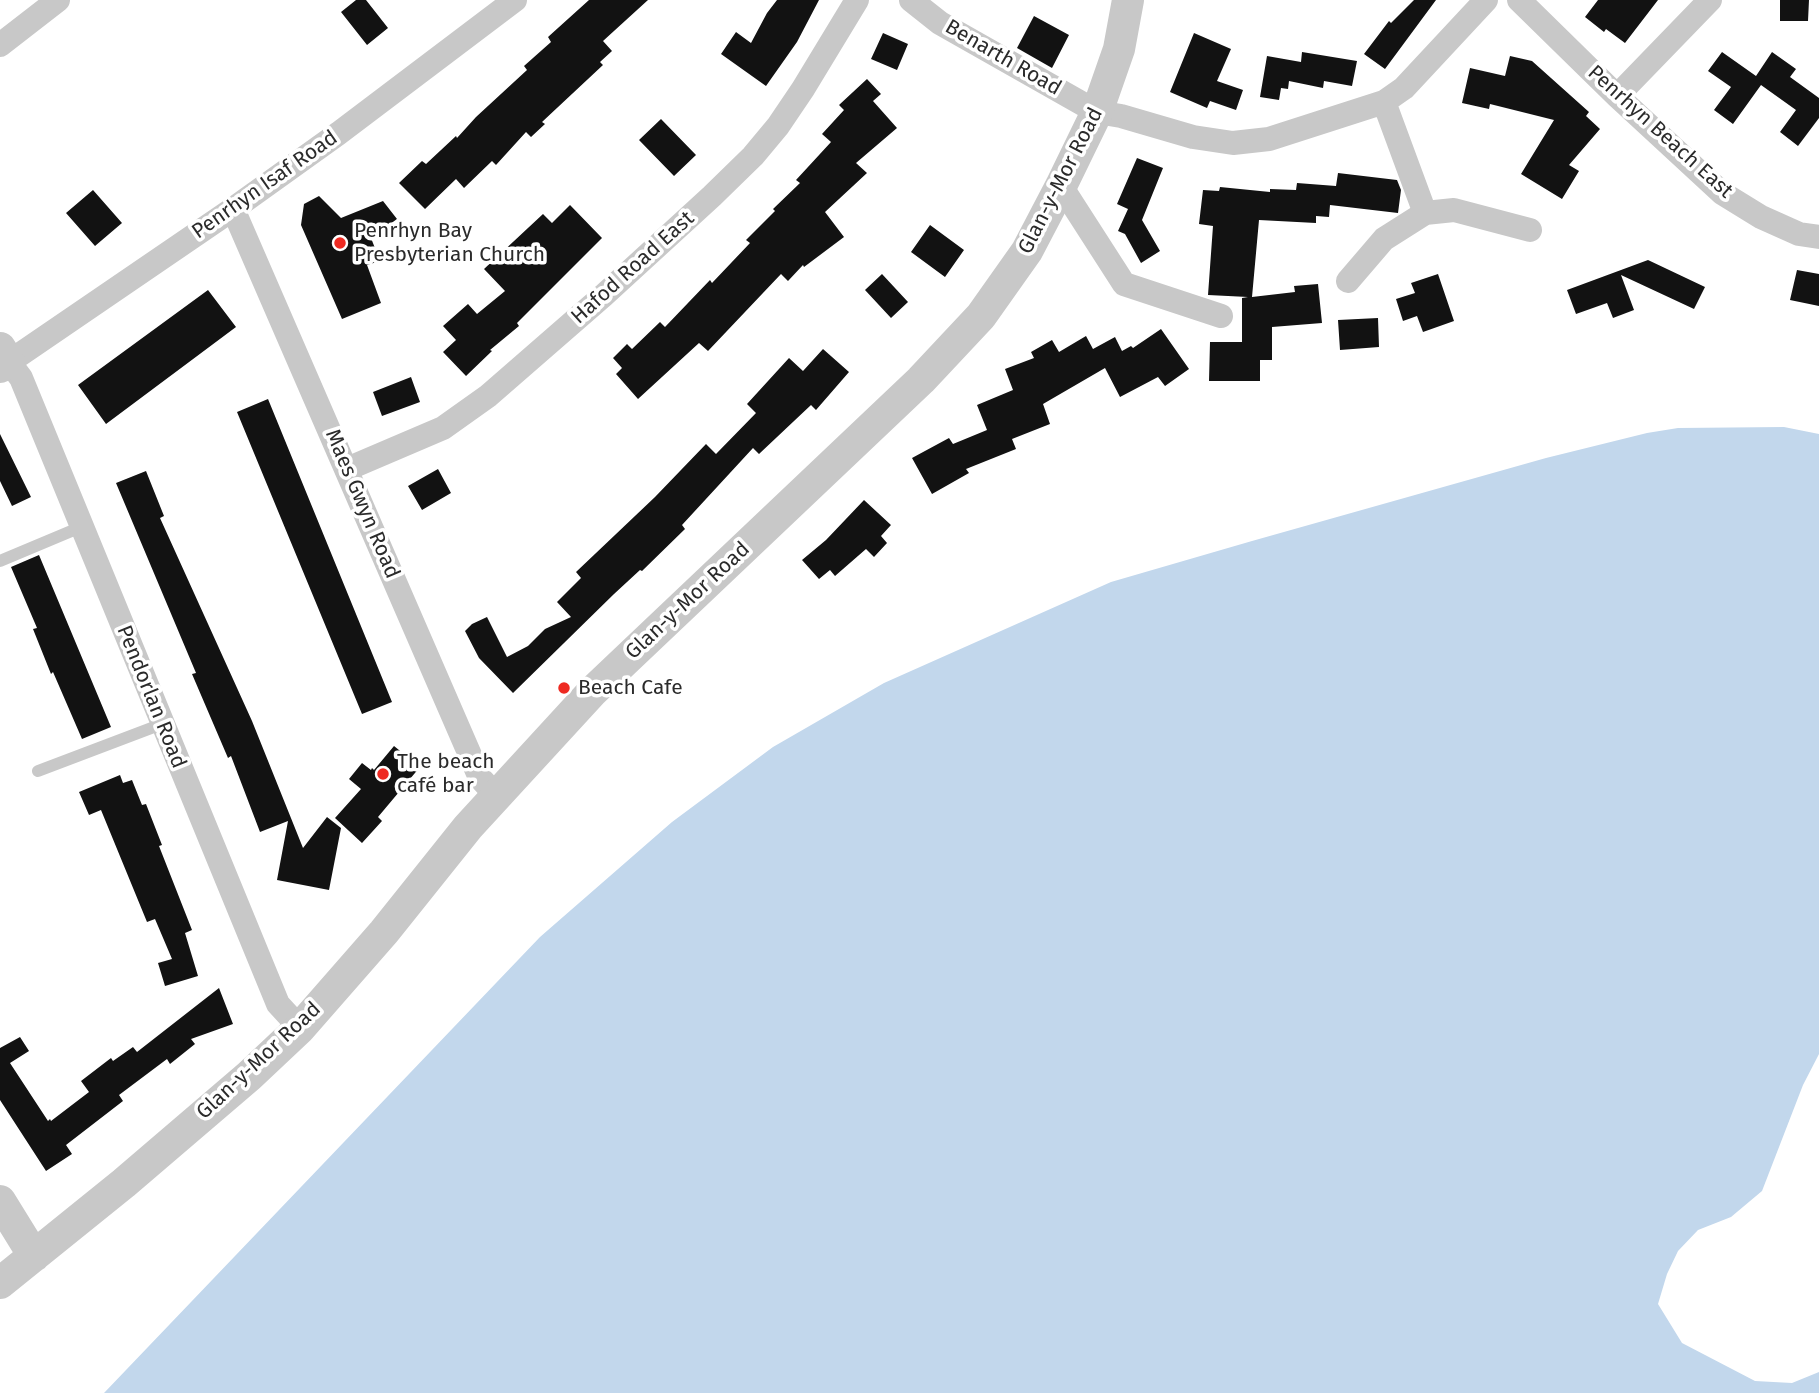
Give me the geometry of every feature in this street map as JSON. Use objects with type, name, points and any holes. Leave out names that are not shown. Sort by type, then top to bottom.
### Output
[{"type":"street","points":[[0,46],[58,0]]},
{"type":"street","name":"Penrhyn Isaf Road","points":[[3,359],[233,209],[515,0]]},
{"type":"street","name":"Hafod Road East","points":[[347,469],[443,428],[477,404],[653,250],[753,156],[778,126],[858,0]]},
{"type":"street","name":"Benarth Road","points":[[911,0],[940,23],[1097,112],[1121,116],[1193,137],[1233,143],[1269,139],[1384,102]]},
{"type":"street","name":"Glan-y-Mor Road","points":[[0,1283],[124,1183],[249,1076],[300,1028],[384,932],[496,795],[592,692],[921,380],[981,316],[1027,251],[1097,112],[1119,49],[1128,0]]},
{"type":"street","points":[[1425,213],[1384,102],[1404,88],[1486,0]]},
{"type":"street","name":"Penrhyn Beach East","points":[[1519,0],[1617,96],[1722,192],[1761,217],[1799,234],[1819,237]]},
{"type":"street","points":[[1617,96],[1710,0]]},
{"type":"street","points":[[1061,187],[1124,284],[1222,316]]},
{"type":"street","name":"Maes Gwyn Road","points":[[233,209],[480,778],[496,795]]},
{"type":"street","points":[[1348,281],[1384,239],[1425,213],[1454,210],[1530,230]]},
{"type":"street","name":"Pendorlan Road","points":[[3,359],[21,378],[278,1004],[300,1028]]},
{"type":"street","points":[[0,1201],[34,1256]]},
{"type":"lane","points":[[0,561],[81,527]]},
{"type":"lane","points":[[38,771],[162,724]]},
{"type":"water","points":[[1784,427],[1819,434],[1819,1121],[1796,1191],[1803,1199],[1819,1184],[1819,1393],[104,1393],[540,937],[672,822],[773,747],[884,683],[1111,582],[1252,541],[1546,458],[1647,433],[1678,428]]},
{"type":"pier","points":[[1819,1054],[1819,1131],[1800,1190],[1803,1194],[1819,1180],[1819,1372],[1792,1383],[1755,1381],[1682,1343],[1658,1304],[1667,1274],[1678,1251],[1698,1230],[1731,1217],[1762,1191],[1803,1085]]},
{"type":"building","points":[[356,0],[366,0],[388,28],[367,45],[341,12]]},
{"type":"building","points":[[589,0],[648,0],[603,41],[612,51],[600,62],[603,65],[542,122],[545,124],[531,137],[526,132],[496,165],[492,161],[464,188],[456,179],[425,209],[399,183],[422,161],[426,164],[456,136],[457,138],[527,70],[524,66],[551,42],[548,37]]},
{"type":"building","points":[[777,0],[819,0],[797,42],[766,86],[721,54],[736,32],[751,43]]},
{"type":"building","points":[[1414,0],[1436,0],[1385,69],[1364,54],[1389,21],[1391,23]]},
{"type":"building","points":[[1598,0],[1658,0],[1625,43],[1606,29],[1604,32],[1585,17]]},
{"type":"building","points":[[1780,0],[1809,0],[1808,21],[1780,21]]},
{"type":"building","points":[[1034,16],[1069,35],[1052,68],[1017,48]]},
{"type":"building","points":[[883,33],[908,44],[897,70],[871,59]]},
{"type":"building","points":[[1194,33],[1231,49],[1217,81],[1243,90],[1236,110],[1210,101],[1207,108],[1170,92]]},
{"type":"building","points":[[1302,52],[1357,61],[1352,86],[1324,81],[1323,88],[1289,81],[1288,89],[1281,88],[1279,100],[1260,97],[1267,56],[1301,62]]},
{"type":"building","points":[[1722,52],[1756,76],[1772,52],[1796,69],[1790,77],[1819,98],[1819,118],[1798,146],[1780,132],[1796,110],[1761,85],[1733,124],[1714,110],[1731,87],[1708,71]]},
{"type":"building","points":[[1510,56],[1532,61],[1589,112],[1586,116],[1600,129],[1569,165],[1579,171],[1562,199],[1521,174],[1554,120],[1490,104],[1489,109],[1462,103],[1470,68],[1505,76]]},
{"type":"building","points":[[867,79],[881,94],[873,101],[897,128],[856,163],[867,173],[825,212],[844,237],[804,267],[803,265],[788,281],[781,274],[708,351],[699,343],[638,399],[616,374],[622,368],[613,358],[627,344],[632,349],[660,322],[665,327],[750,243],[746,240],[800,183],[796,180],[831,142],[822,134],[844,110],[839,105]]},
{"type":"building","points":[[661,119],[696,155],[674,176],[639,140]]},
{"type":"building","points":[[1137,158],[1163,168],[1142,220],[1160,251],[1141,263],[1125,234],[1118,231],[1128,209],[1117,204]]},
{"type":"building","points":[[1338,173],[1397,180],[1401,190],[1398,213],[1330,205],[1329,217],[1316,216],[1316,223],[1259,220],[1252,297],[1295,292],[1294,286],[1318,284],[1322,323],[1272,327],[1272,360],[1260,360],[1260,381],[1209,381],[1210,342],[1242,342],[1242,298],[1248,297],[1208,295],[1213,226],[1199,224],[1203,190],[1219,191],[1220,187],[1270,192],[1270,189],[1296,190],[1297,183],[1336,186]]},
{"type":"building","points":[[93,190],[122,223],[95,246],[66,213]]},
{"type":"building","name":"Penrhyn Bay Presbyterian Church","points":[[319,196],[341,218],[383,201],[397,219],[371,238],[380,261],[367,265],[381,303],[342,319],[301,225],[304,204]]},
{"type":"building","points":[[570,205],[602,238],[517,323],[519,326],[490,350],[492,351],[466,376],[443,352],[456,340],[443,326],[468,304],[477,314],[505,291],[484,269],[543,214],[552,223]]},
{"type":"building","points":[[930,225],[964,250],[945,277],[911,252]]},
{"type":"building","points":[[1648,260],[1705,287],[1694,309],[1621,275],[1634,310],[1613,318],[1607,303],[1576,314],[1567,290]]},
{"type":"building","points":[[1797,270],[1819,274],[1819,306],[1790,300]]},
{"type":"building","points":[[882,274],[908,302],[891,318],[865,290]]},
{"type":"building","points":[[1438,274],[1454,321],[1423,332],[1417,316],[1403,321],[1396,299],[1415,293],[1411,283]]},
{"type":"building","points":[[208,290],[236,327],[106,424],[78,385]]},
{"type":"building","points":[[1378,318],[1379,347],[1340,350],[1338,320]]},
{"type":"building","points":[[1161,329],[1189,369],[1165,386],[1158,377],[1120,397],[1105,368],[1043,404],[1050,424],[1012,439],[1016,449],[966,469],[969,473],[932,494],[912,458],[949,438],[953,444],[987,430],[977,405],[1013,390],[1005,369],[1034,358],[1031,352],[1052,340],[1059,352],[1086,336],[1093,349],[1115,337],[1122,351],[1131,346],[1133,348]]},
{"type":"building","points":[[823,349],[849,372],[816,410],[811,405],[759,454],[753,448],[682,525],[685,529],[513,693],[479,658],[465,631],[472,624],[487,617],[507,657],[528,646],[545,629],[571,617],[557,602],[581,578],[576,572],[706,444],[716,454],[756,413],[747,404],[789,358],[803,371]]},
{"type":"building","points":[[411,377],[420,402],[382,416],[373,392]]},
{"type":"building","points":[[268,399],[392,702],[362,714],[237,412]]},
{"type":"building","points":[[0,434],[31,497],[12,506],[0,481]]},
{"type":"building","points":[[438,469],[451,493],[422,510],[408,486]]},
{"type":"building","points":[[146,471],[164,516],[160,518],[252,721],[303,848],[327,817],[341,828],[329,890],[277,880],[288,821],[260,832],[231,756],[228,758],[192,674],[196,673],[116,483]]},
{"type":"building","points":[[864,500],[891,525],[881,536],[887,543],[874,557],[866,549],[835,576],[830,570],[819,579],[802,560],[826,540]]},
{"type":"building","points":[[39,555],[111,727],[82,739],[53,672],[51,674],[33,629],[37,628],[11,567]]},
{"type":"building","points":[[394,746],[420,767],[378,817],[382,821],[362,843],[335,818],[361,789],[349,779],[362,763],[374,770]]},
{"type":"building","points":[[120,775],[123,783],[132,780],[142,805],[146,804],[162,845],[159,846],[192,930],[185,933],[198,976],[165,986],[158,963],[172,959],[155,919],[147,922],[101,810],[89,815],[79,792]]},
{"type":"building","points":[[219,988],[233,1024],[191,1039],[195,1044],[170,1064],[167,1059],[119,1095],[123,1101],[66,1145],[72,1154],[46,1171],[0,1100],[0,1048],[20,1037],[29,1051],[10,1063],[48,1121],[51,1121],[89,1092],[81,1081],[111,1058],[113,1061],[133,1047],[137,1052]]},
{"type":"place","name":"Penrhyn Bay Presbyterian Church","points":[[340,243]]},
{"type":"place","name":"Beach Cafe","points":[[564,688]]},
{"type":"place","name":"The beach café bar","points":[[383,774]]}]
